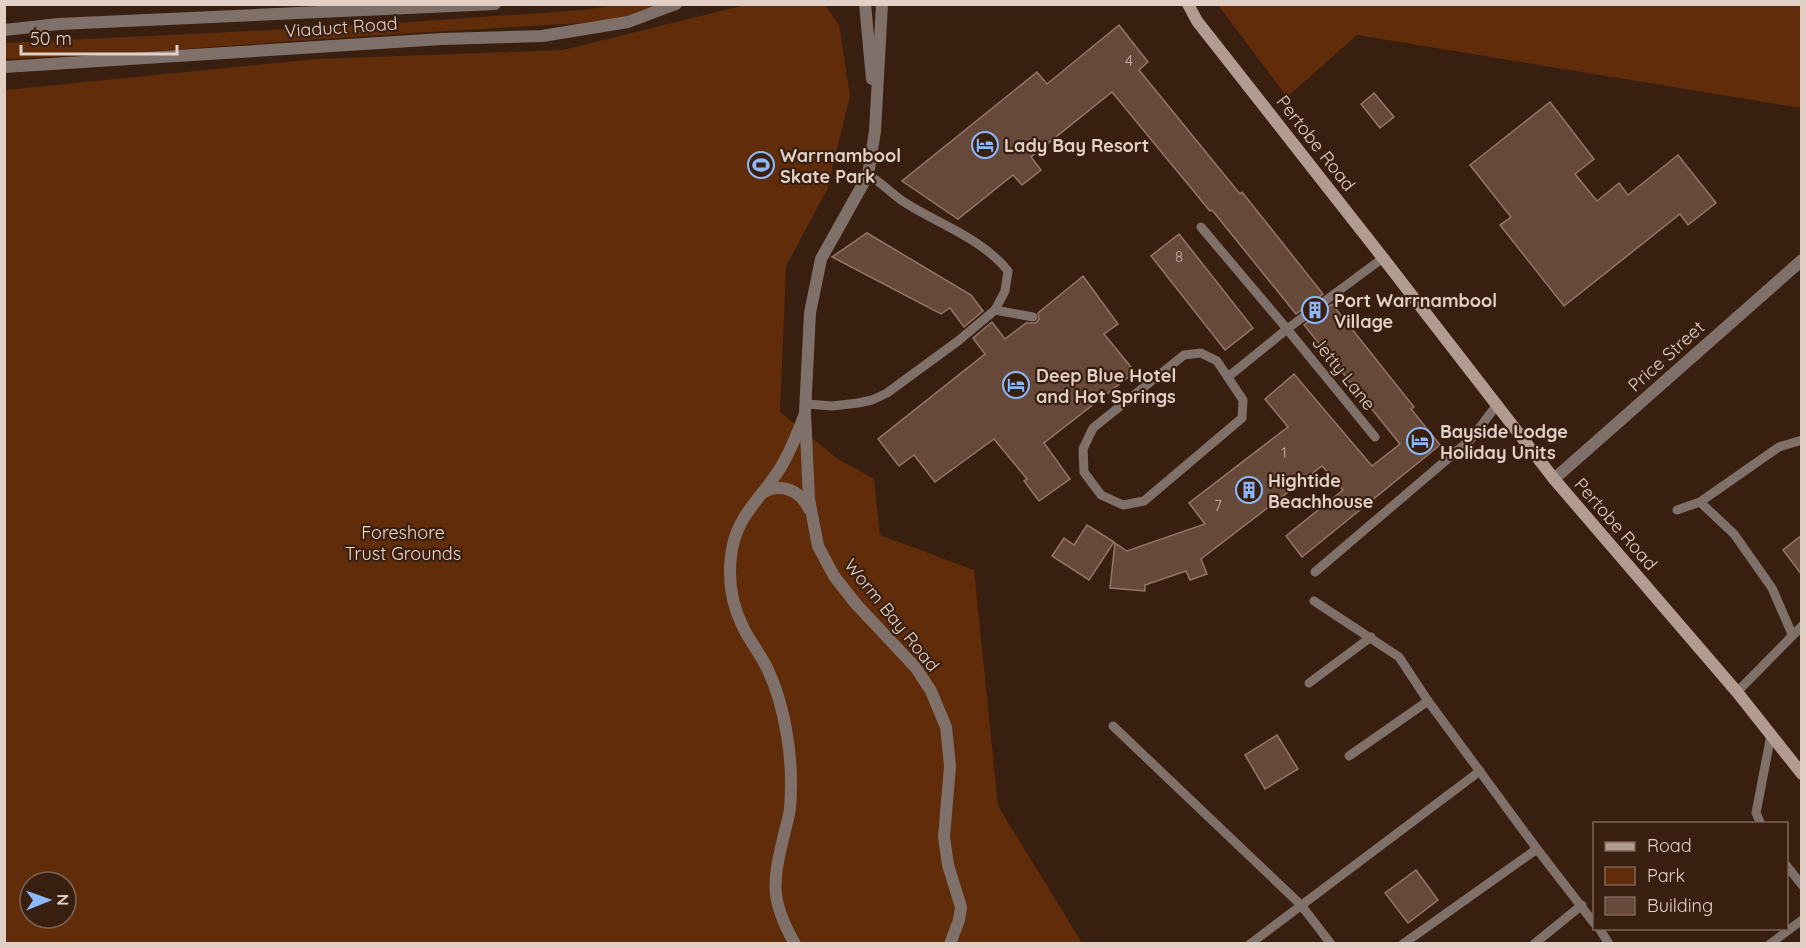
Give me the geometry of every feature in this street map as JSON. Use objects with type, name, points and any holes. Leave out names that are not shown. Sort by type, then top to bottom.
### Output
[{"type":"street","name":"Viaduct Road","points":[[4,30],[60,24],[495,4]]},
{"type":"street","name":"Viaduct Road","points":[[4,67],[442,39],[542,36],[628,22],[676,4]]},
{"type":"street","name":"Worm Bay Road","points":[[865,4],[872,77],[876,95]]},
{"type":"street","name":"Worm Bay Road","points":[[882,4],[873,152],[868,175],[829,244],[818,271],[810,313],[806,408],[811,516],[818,546],[834,576],[856,604],[916,669],[931,691],[946,727],[950,766],[944,837],[948,865],[961,907],[950,944]]},
{"type":"street","name":"Pertobe Road","points":[[1187,6],[1554,479],[1737,692],[1802,774]]},
{"type":"street","name":"Price Street","points":[[1554,479],[1802,260]]},
{"type":"street","name":"Worm Bay Road","points":[[795,944],[779,912],[776,896],[776,874],[789,810],[791,775],[787,735],[780,701],[773,682],[743,627],[736,609],[730,577],[731,555],[736,533],[743,518],[789,453],[806,408]]},
{"type":"street","points":[[759,495],[774,488],[794,491],[804,501],[811,516]]},
{"type":"lane","points":[[806,408],[858,403],[887,393],[958,341],[995,310],[1005,291],[1008,272],[997,257],[974,240],[900,199],[868,175]]},
{"type":"lane","name":"Jetty Lane","points":[[1201,227],[1375,437]]},
{"type":"lane","points":[[1228,377],[1287,329],[1383,258]]},
{"type":"lane","points":[[995,310],[1033,317]]},
{"type":"lane","points":[[1201,353],[1217,361],[1228,377],[1243,400],[1242,418],[1144,501],[1123,505],[1101,495],[1084,472],[1083,449],[1093,428],[1184,356],[1201,353]]},
{"type":"lane","points":[[1315,572],[1472,439],[1496,406]]},
{"type":"lane","points":[[1677,510],[1700,502],[1779,447],[1802,440]]},
{"type":"lane","points":[[1700,502],[1734,534],[1772,588],[1792,634]]},
{"type":"lane","points":[[1314,600],[1399,657],[1428,701],[1593,922]]},
{"type":"lane","points":[[1737,692],[1792,634],[1802,627]]},
{"type":"lane","points":[[1309,683],[1371,637]]},
{"type":"lane","points":[[1349,756],[1428,701]]},
{"type":"lane","points":[[1113,726],[1301,905],[1331,944]]},
{"type":"lane","points":[[1760,822],[1756,813],[1771,735]]},
{"type":"lane","points":[[1250,944],[1480,771]]},
{"type":"lane","points":[[1403,944],[1537,849]]},
{"type":"lane","points":[[1788,868],[1802,885]]},
{"type":"lane","points":[[1534,944],[1582,905]]},
{"type":"lane","points":[[1770,944],[1802,920]]},
{"type":"lane","points":[[1600,930],[1609,944]]},
{"type":"green space","points":[[623,4],[661,5],[631,16],[582,23],[115,54],[5,59],[4,43],[353,26],[583,10]]},
{"type":"green space","name":"Foreshore Trust Grounds","points":[[825,5],[839,25],[850,96],[827,190],[786,266],[780,412],[838,459],[874,479],[880,535],[974,570],[998,806],[1082,943],[5,944],[5,90],[316,59],[563,50],[741,6]]},
{"type":"green space","points":[[1218,5],[1801,5],[1801,108],[1357,35],[1287,97]]},
{"type":"building","points":[[1119,25],[1148,62],[1139,70],[1240,194],[1242,192],[1323,294],[1296,314],[1112,92],[1031,157],[1041,170],[1022,185],[1013,175],[958,219],[902,181],[1037,72],[1047,84]]},
{"type":"building","points":[[1374,93],[1394,117],[1380,128],[1361,104]]},
{"type":"building","points":[[1550,102],[1594,159],[1575,174],[1597,201],[1619,183],[1628,195],[1678,155],[1716,203],[1688,225],[1680,214],[1564,306],[1500,225],[1511,217],[1470,165]]},
{"type":"building","points":[[867,233],[971,295],[983,311],[964,327],[950,308],[941,314],[832,257]]},
{"type":"building","points":[[1179,234],[1253,328],[1225,350],[1151,256]]},
{"type":"building","points":[[1083,276],[1118,324],[1104,334],[1135,372],[1044,443],[1070,479],[1039,501],[1024,481],[1027,479],[994,439],[935,482],[914,455],[899,466],[878,439],[985,354],[973,338],[992,322],[1005,339],[1026,323],[1036,323],[1039,319],[1038,313]]},
{"type":"building","points":[[1332,304],[1414,407],[1411,409],[1440,445],[1302,557],[1286,536],[1343,490],[1322,466],[1201,559],[1207,574],[1190,580],[1186,571],[1145,585],[1145,591],[1110,588],[1115,543],[1127,551],[1205,524],[1189,503],[1288,427],[1265,399],[1294,374],[1372,466],[1400,444],[1304,325]]},
{"type":"building","points":[[1087,525],[1114,542],[1089,580],[1052,556],[1064,538],[1074,545]]},
{"type":"building","points":[[1802,535],[1802,575],[1783,550]]},
{"type":"building","points":[[1277,735],[1298,769],[1265,789],[1245,755]]},
{"type":"building","points":[[1416,870],[1438,900],[1408,923],[1385,893]]},
{"type":"place","name":"Lady Bay Resort","points":[[985,145]]},
{"type":"place","name":"Warrnambool Skate Park","points":[[761,165]]},
{"type":"place","name":"Port Warrnambool Village","points":[[1315,310]]},
{"type":"place","name":"Deep Blue Hotel and Hot Springs","points":[[1016,385]]},
{"type":"place","name":"Bayside Lodge Holiday Units","points":[[1420,441]]},
{"type":"place","name":"Hightide Beachhouse","points":[[1249,490]]}]
